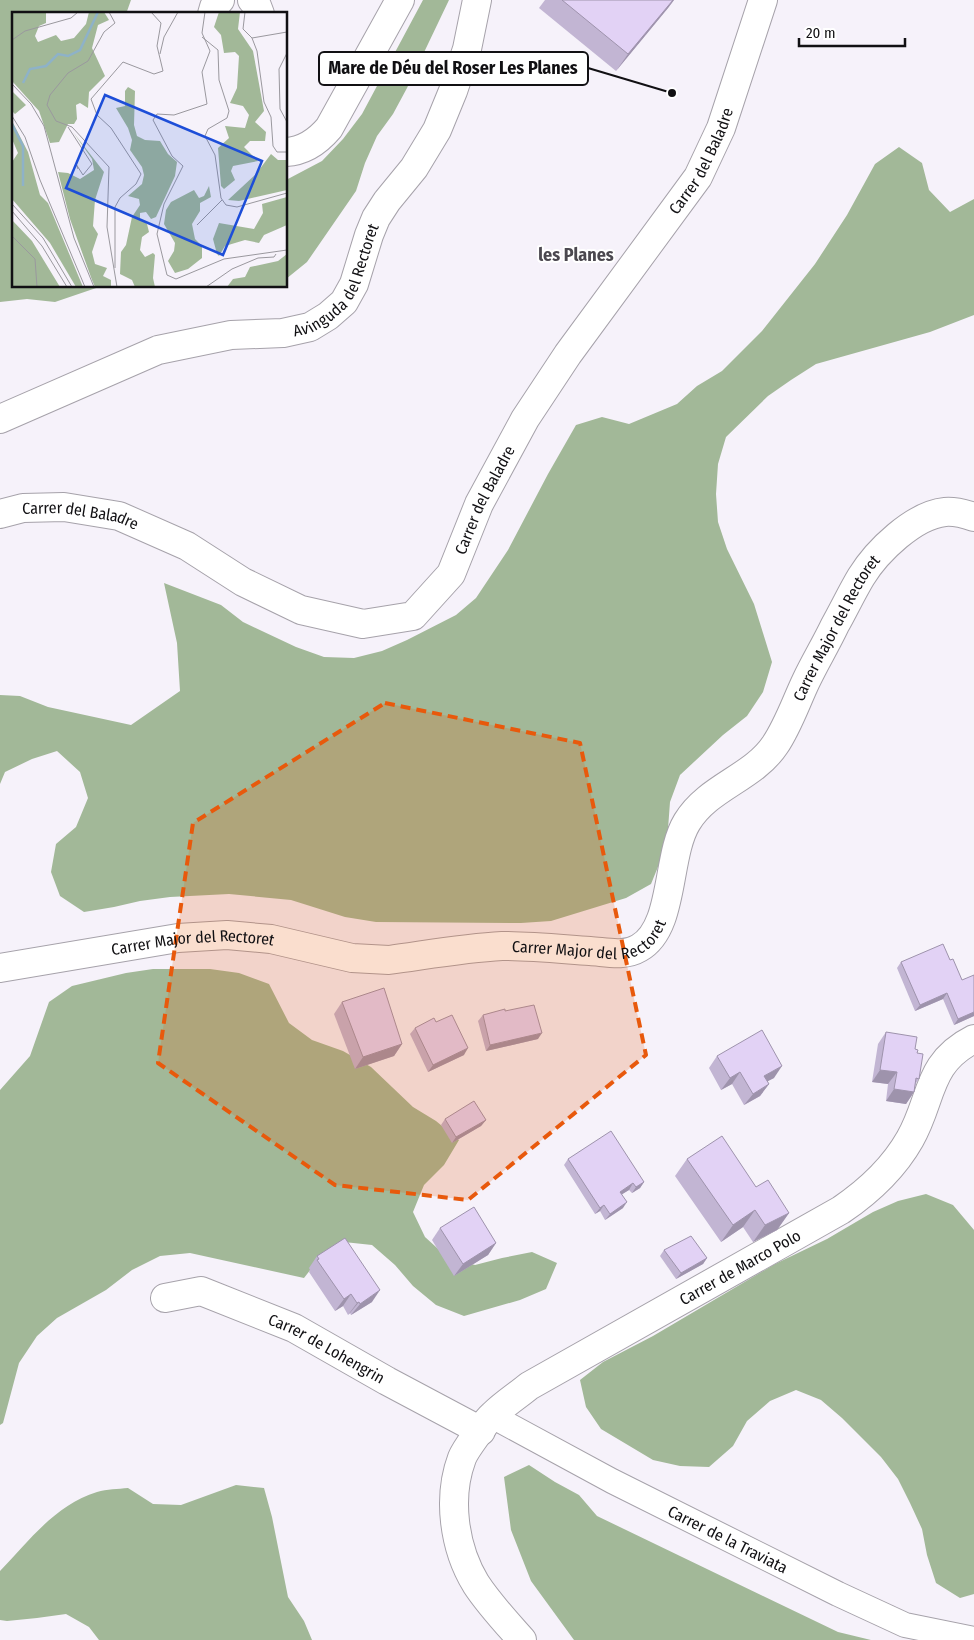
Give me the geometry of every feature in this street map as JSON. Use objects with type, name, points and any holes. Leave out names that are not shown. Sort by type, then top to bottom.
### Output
[{"type":"street","points":[[213,12],[220,0]]},
{"type":"street","points":[[252,0],[259,12]]},
{"type":"street","points":[[288,152],[307,147],[316,142],[329,128],[400,0]]},
{"type":"street","name":"Avinguda del Rectoret","points":[[0,419],[158,350],[231,335],[283,333],[310,327],[328,316],[344,302],[354,284],[376,218],[387,201],[414,168],[437,130],[454,91],[467,49],[477,0]]},
{"type":"street","name":"Carrer del Baladre","points":[[0,514],[22,508],[64,507],[119,516],[188,546],[244,582],[301,610],[363,624],[413,616],[451,574],[479,504],[525,419],[568,354],[698,177],[721,128],[763,0]]},
{"type":"street","name":"Carrer Major del Rectoret","points":[[0,968],[178,938],[227,935],[271,939],[352,958],[380,960],[501,946],[620,954],[637,950],[649,942],[659,925],[680,835],[687,822],[695,810],[704,802],[760,761],[775,746],[807,679],[862,576],[880,552],[903,532],[930,515],[945,512],[962,513],[974,517]]},
{"type":"street","name":"Carrer de Marco Polo","points":[[522,1640],[488,1601],[466,1563],[459,1541],[454,1502],[456,1482],[462,1456],[486,1423],[529,1386],[856,1200],[882,1176],[903,1150],[918,1122],[940,1067],[954,1052],[974,1039]]},
{"type":"street","name":"Carrer de Lohengrin","points":[[165,1298],[201,1291],[294,1328],[387,1381],[486,1423]]},
{"type":"street","name":"Carrer de la Traviata","points":[[486,1423],[612,1481],[838,1594],[905,1625],[974,1639]]},
{"type":"highlighted area","points":[[385,703],[580,743],[646,1055],[468,1200],[335,1185],[158,1063],[193,823]]},
{"type":"green space","points":[[0,0],[131,0],[127,12],[12,12],[12,288],[96,288],[55,302],[27,299],[0,302]]},
{"type":"green space","points":[[423,0],[449,0],[407,88],[393,114],[377,136],[365,163],[356,191],[307,262],[288,277],[288,179],[322,161],[343,139],[362,114]]},
{"type":"green space","points":[[899,147],[922,163],[929,190],[950,212],[974,199],[974,315],[930,332],[816,364],[768,396],[726,437],[718,464],[716,494],[718,522],[727,549],[754,604],[772,662],[763,692],[747,716],[723,735],[680,775],[670,802],[668,829],[662,857],[651,884],[626,898],[551,921],[521,923],[376,922],[345,917],[291,900],[229,894],[170,897],[84,912],[60,896],[51,872],[56,844],[76,827],[88,798],[80,772],[57,751],[32,759],[5,772],[0,784],[0,695],[20,696],[48,707],[131,725],[180,691],[177,643],[164,583],[221,605],[243,622],[296,647],[324,657],[354,658],[382,651],[456,615],[476,598],[508,550],[576,425],[602,417],[629,424],[677,404],[697,386],[722,371],[762,331],[815,264],[847,215],[875,164]]},
{"type":"green space","points":[[153,969],[210,969],[239,973],[269,984],[289,1023],[312,1040],[343,1051],[371,1067],[413,1107],[436,1121],[459,1140],[444,1165],[424,1185],[413,1212],[425,1237],[447,1257],[475,1265],[532,1252],[557,1263],[546,1289],[520,1300],[464,1316],[436,1305],[413,1286],[395,1265],[372,1245],[344,1242],[321,1256],[304,1278],[190,1253],[160,1256],[132,1270],[106,1290],[57,1318],[37,1336],[19,1363],[3,1423],[0,1425],[0,1090],[30,1056],[49,1002],[72,986],[126,973]]},
{"type":"green space","points":[[926,1194],[953,1205],[974,1230],[974,1594],[960,1598],[936,1583],[927,1555],[922,1529],[898,1479],[881,1457],[821,1400],[796,1390],[770,1401],[747,1421],[733,1446],[709,1467],[680,1466],[653,1460],[601,1429],[586,1407],[580,1380],[603,1362],[653,1336],[775,1264],[827,1239],[873,1212],[898,1201]]},
{"type":"green space","points":[[529,1465],[579,1495],[597,1516],[838,1632],[871,1640],[574,1640],[531,1581],[511,1530],[504,1477]]},
{"type":"green space","points":[[236,1485],[264,1488],[272,1517],[288,1597],[304,1621],[312,1640],[99,1640],[89,1627],[66,1614],[7,1621],[0,1620],[0,1571],[32,1536],[68,1506],[97,1492],[128,1488],[153,1504],[181,1505]]},
{"type":"building","points":[[562,0],[673,0],[628,54]]},
{"type":"building","points":[[943,944],[950,960],[953,959],[962,980],[974,975],[974,1012],[958,1019],[947,993],[920,1005],[901,962]]},
{"type":"building","points":[[384,988],[402,1044],[363,1057],[342,1002]]},
{"type":"building","points":[[534,1005],[542,1033],[490,1045],[483,1015],[505,1009],[505,1011]]},
{"type":"building","points":[[452,1015],[468,1048],[433,1065],[415,1028],[434,1018],[436,1022]]},
{"type":"building","points":[[762,1030],[782,1066],[764,1076],[769,1084],[753,1094],[740,1072],[730,1078],[717,1056]]},
{"type":"building","points":[[886,1032],[917,1037],[915,1049],[918,1050],[917,1053],[923,1054],[919,1079],[916,1078],[914,1092],[894,1089],[897,1072],[880,1070]]},
{"type":"building","points":[[474,1101],[486,1120],[456,1137],[445,1119]]},
{"type":"building","points":[[611,1131],[644,1182],[636,1187],[633,1183],[620,1192],[627,1202],[610,1214],[604,1205],[600,1208],[568,1159]]},
{"type":"building","points":[[722,1136],[756,1187],[768,1180],[789,1213],[765,1225],[755,1210],[733,1225],[687,1159]]},
{"type":"building","points":[[474,1207],[496,1243],[463,1264],[440,1228]]},
{"type":"building","points":[[691,1236],[707,1258],[681,1273],[664,1250]]},
{"type":"building","points":[[345,1238],[380,1290],[360,1304],[359,1302],[357,1303],[351,1294],[344,1299],[317,1260],[319,1259],[317,1256]]},
{"type":"place","name":"Mare de Déu del Roser Les Planes","points":[[672,93]]},
{"type":"district","name":"les Planes","points":[[576,255]]}]
